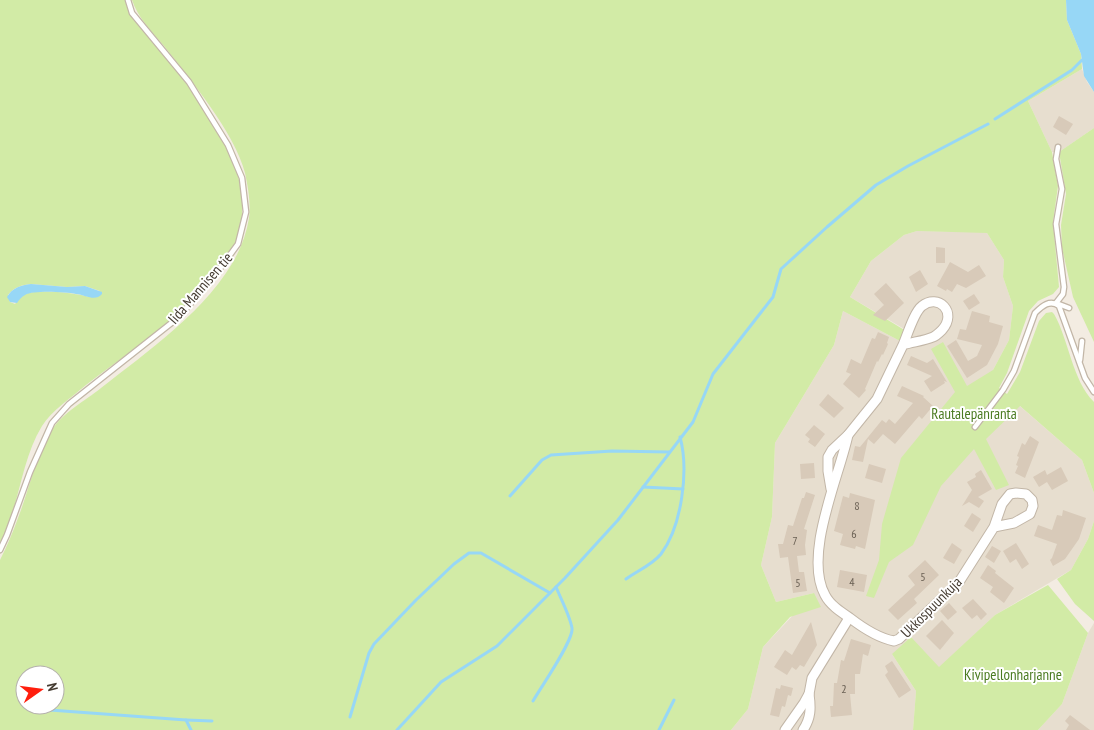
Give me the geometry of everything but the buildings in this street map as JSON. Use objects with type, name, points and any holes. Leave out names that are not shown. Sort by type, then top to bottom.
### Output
[{"type":"street","points":[[831,489],[828,457],[836,445],[848,435],[877,399],[916,314],[922,306],[932,302],[941,304],[948,310],[949,318],[944,328],[934,337],[902,345]]},
{"type":"street","points":[[831,489],[839,472],[848,435]]},
{"type":"street","name":"Ukkospuunkuja","points":[[831,489],[819,543],[818,569],[825,596],[849,618],[887,640],[894,642],[959,582],[994,527],[1002,504],[1010,494],[1026,494],[1032,500],[1033,506],[1030,514],[1014,523],[994,527]]},
{"type":"street","points":[[803,730],[810,714],[809,694],[812,678],[849,618]]},
{"type":"street","points":[[785,730],[809,694]]},
{"type":"lane","name":"Iida Mannisen tie","points":[[0,550],[8,535],[30,472],[52,423],[68,404],[179,317],[216,274],[238,244],[246,212],[242,178],[228,145],[189,82],[132,13],[128,0]]},
{"type":"lane","points":[[1056,304],[1063,294],[1064,288],[1056,224],[1062,189],[1056,159],[1058,147]]},
{"type":"lane","points":[[975,426],[1003,390],[1014,371],[1036,313],[1045,304],[1056,304],[1069,308]]},
{"type":"lane","points":[[1056,304],[1060,308],[1087,382],[1094,392]]},
{"type":"lane","points":[[1080,363],[1082,341]]},
{"type":"shaded area","points":[[1082,69],[1087,82],[1094,92],[1094,128],[1059,152],[1052,152],[1028,101]]},
{"type":"shaded area","points":[[917,231],[987,233],[1004,260],[1003,277],[1013,306],[1009,340],[993,370],[999,388],[1082,460],[1094,493],[1094,521],[1088,539],[1071,570],[995,615],[939,668],[892,654],[916,691],[913,730],[731,730],[748,709],[763,647],[814,593],[776,602],[761,565],[772,517],[775,443],[834,345],[843,311],[900,341],[906,330],[850,297],[871,261],[904,235]]},
{"type":"shaded area","points":[[1094,623],[1094,730],[1038,730],[1062,704],[1088,633]]},
{"type":"green space","points":[[0,0],[126,0],[137,21],[195,95],[224,141],[241,188],[241,226],[235,244],[225,258],[176,315],[68,399],[46,420],[29,454],[12,515],[0,543]],"holes":[[[28,284],[67,287],[85,286],[100,291],[89,297],[56,292],[29,293],[22,296],[15,304],[10,302],[8,295],[16,288]]]},
{"type":"green space","name":"Rautalepänranta","points":[[132,0],[1066,0],[1067,20],[1081,54],[1082,69],[1028,101],[1052,152],[1058,186],[1053,222],[1059,287],[1053,294],[1038,301],[1029,311],[1007,373],[999,388],[1007,394],[1020,372],[1039,321],[1046,313],[1052,312],[1059,324],[1081,383],[1094,402],[1094,493],[1082,460],[1020,406],[986,439],[1009,485],[996,490],[974,449],[941,486],[913,545],[889,562],[874,598],[866,596],[879,560],[882,524],[901,458],[955,392],[931,349],[943,342],[967,386],[993,370],[1009,340],[1013,306],[1003,277],[1004,260],[987,233],[917,231],[904,235],[871,261],[850,297],[906,331],[900,341],[843,311],[834,345],[775,443],[772,517],[761,565],[776,602],[814,593],[821,607],[790,617],[763,647],[748,709],[731,730],[0,730],[0,560],[14,528],[46,440],[68,412],[168,335],[211,292],[229,269],[242,244],[250,213],[245,173],[232,141],[198,90],[138,13]]},
{"type":"green space","points":[[1094,128],[1094,342],[1073,297],[1062,248],[1061,225],[1066,194],[1059,152]]},
{"type":"green space","points":[[1094,521],[1094,621],[1075,604],[1057,579],[1071,570],[1088,539]]},
{"type":"green space","name":"Kivipellonharjanne","points":[[1048,585],[1088,633],[1062,704],[1038,730],[913,730],[916,691],[892,654],[911,637],[939,667],[995,615]]},
{"type":"water","points":[[1066,0],[1094,0],[1094,92],[1084,76],[1081,54],[1067,20]]},
{"type":"water","points":[[31,284],[67,287],[85,286],[102,292],[102,294],[93,298],[65,293],[35,292],[24,296],[17,303],[10,302],[7,297],[11,291],[20,286]]},
{"type":"waterway","points":[[995,119],[1072,70],[1082,60]]},
{"type":"waterway","points":[[397,730],[441,682],[497,646],[565,578],[618,520],[693,422],[713,374],[773,297],[781,269],[876,185],[988,124]]},
{"type":"waterway","points":[[626,579],[649,565],[661,554],[674,529],[682,497],[684,465],[680,437]]},
{"type":"waterway","points":[[510,496],[542,460],[551,455],[612,451],[669,452]]},
{"type":"waterway","points":[[643,487],[683,489]]},
{"type":"waterway","points":[[350,717],[369,653],[374,644],[416,600],[454,564],[469,553],[481,553],[550,593]]},
{"type":"waterway","points":[[533,701],[563,653],[571,634],[572,628],[569,618],[556,587]]},
{"type":"waterway","points":[[659,730],[674,700]]},
{"type":"waterway","points":[[65,711],[186,720],[191,730]]},
{"type":"waterway","points":[[186,720],[212,721]]}]
